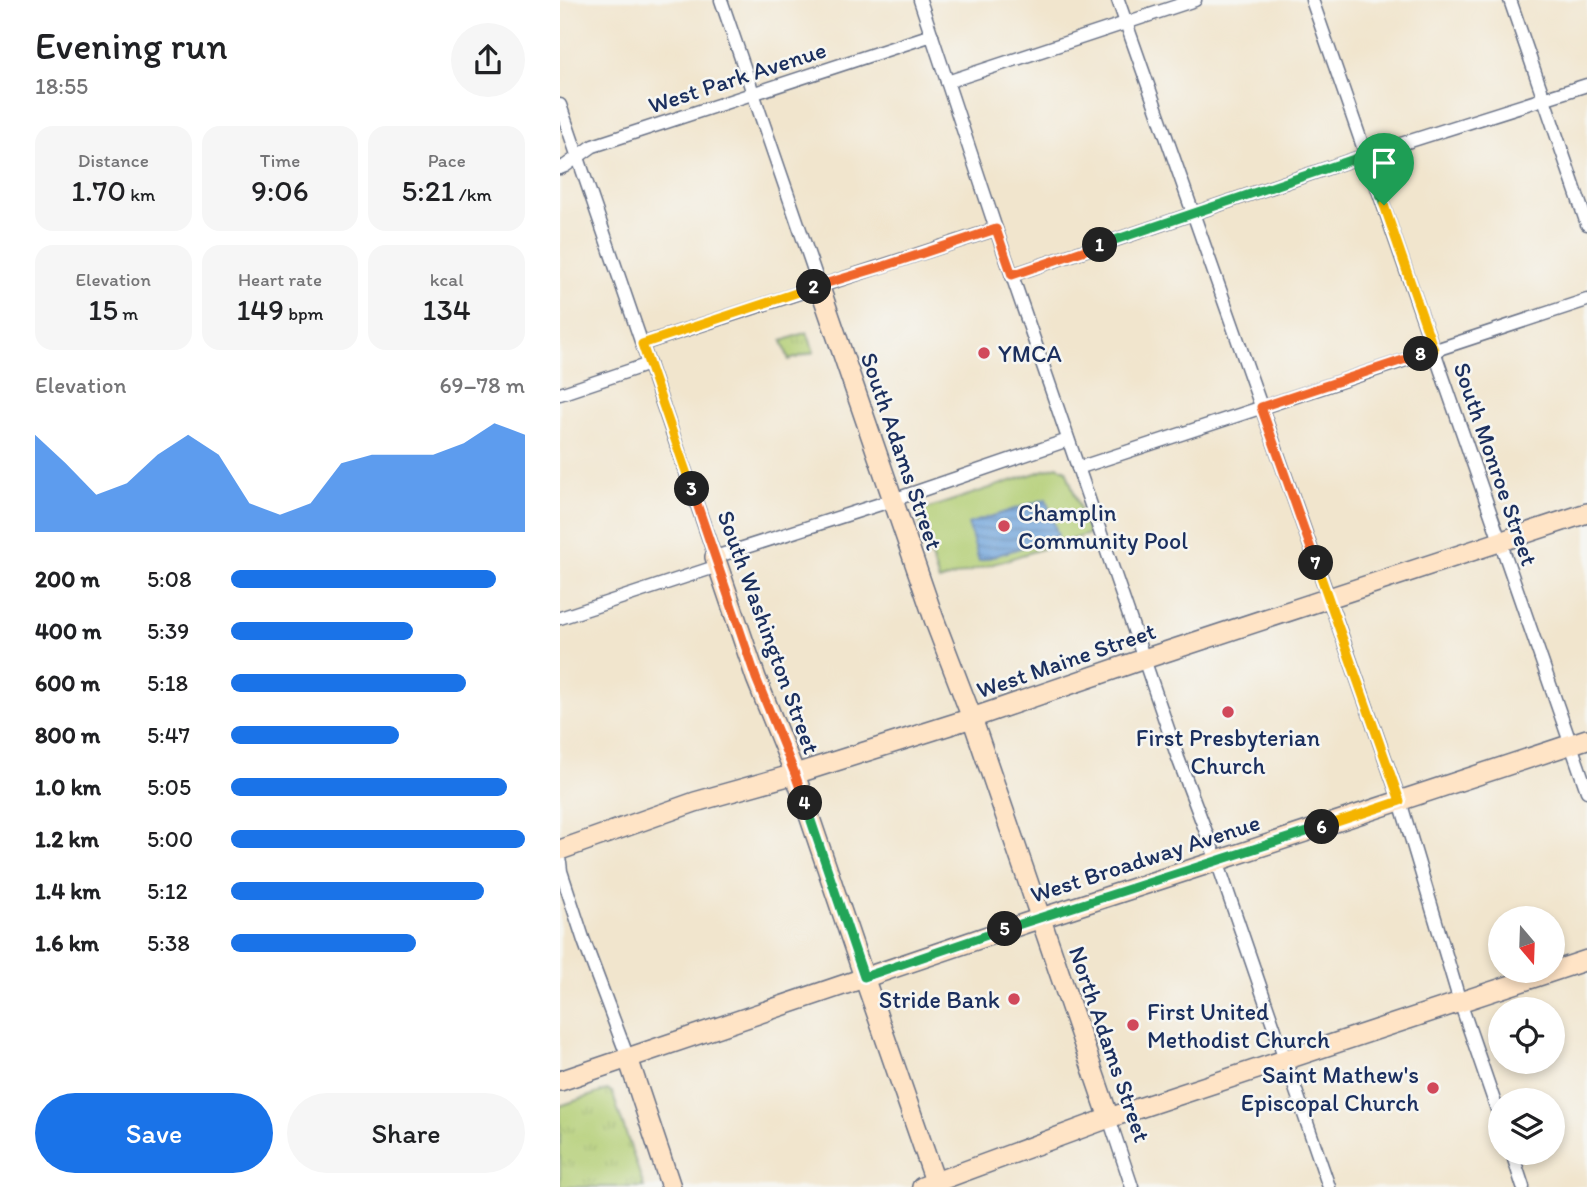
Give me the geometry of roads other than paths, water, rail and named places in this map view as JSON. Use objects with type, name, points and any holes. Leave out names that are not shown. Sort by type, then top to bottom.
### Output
[{"type":"main road","name":"South Adams Street","points":[[819,285],[1041,918]]},
{"type":"main road","name":"West Maine Street","points":[[560,850],[695,802],[795,774],[972,718],[1587,513]]},
{"type":"main road","name":"South Washington Street","points":[[717,562],[756,678],[795,774],[932,1185]]},
{"type":"main road","name":"West Broadway Avenue","points":[[560,1081],[864,977],[1579,741]]},
{"type":"main road","name":"North Adams Street","points":[[1041,918],[1109,1118]]},
{"type":"main road","points":[[932,1185],[1109,1118],[1587,960]]},
{"type":"main road","points":[[628,1058],[671,1187]]},
{"type":"street","name":"South Adams Street","points":[[721,0],[819,285]]},
{"type":"street","points":[[920,0],[1068,440],[1329,1187]]},
{"type":"street","points":[[1118,0],[1400,801],[1460,1002],[1490,1088]]},
{"type":"street","points":[[947,82],[1195,0]]},
{"type":"street","name":"South Monroe Street","points":[[1312,0],[1501,542],[1579,741],[1587,791]]},
{"type":"street","points":[[1510,0],[1587,224]]},
{"type":"street","name":"West Park Avenue","points":[[560,168],[593,146],[932,35]]},
{"type":"street","points":[[1012,275],[1366,155],[1587,85]]},
{"type":"street","name":"South Washington Street","points":[[560,105],[717,562]]},
{"type":"street","points":[[642,344],[996,229]]},
{"type":"street","points":[[1078,468],[1587,300]]},
{"type":"street","points":[[560,394],[649,364]]},
{"type":"street","points":[[560,618],[1068,440]]},
{"type":"street","points":[[560,862],[584,941],[628,1058]]},
{"type":"street","name":"North Adams Street","points":[[1109,1118],[1132,1187]]},
{"type":"street","points":[[1516,1165],[1523,1187]]},
{"type":"water","name":"Champlin Community Pool","points":[[1046,499],[1058,536],[979,561],[968,524]]},
{"type":"place","name":"YMCA","points":[[984,353]]},
{"type":"place","name":"Champlin Community Pool","points":[[1004,526]]},
{"type":"place","name":"First Presbyterian Church","points":[[1228,712]]},
{"type":"place","name":"Stride Bank","points":[[1014,999]]},
{"type":"place","name":"First United Methodist Church","points":[[1133,1025]]},
{"type":"place","name":"Saint Mathew's Episcopal Church","points":[[1433,1088]]}]
